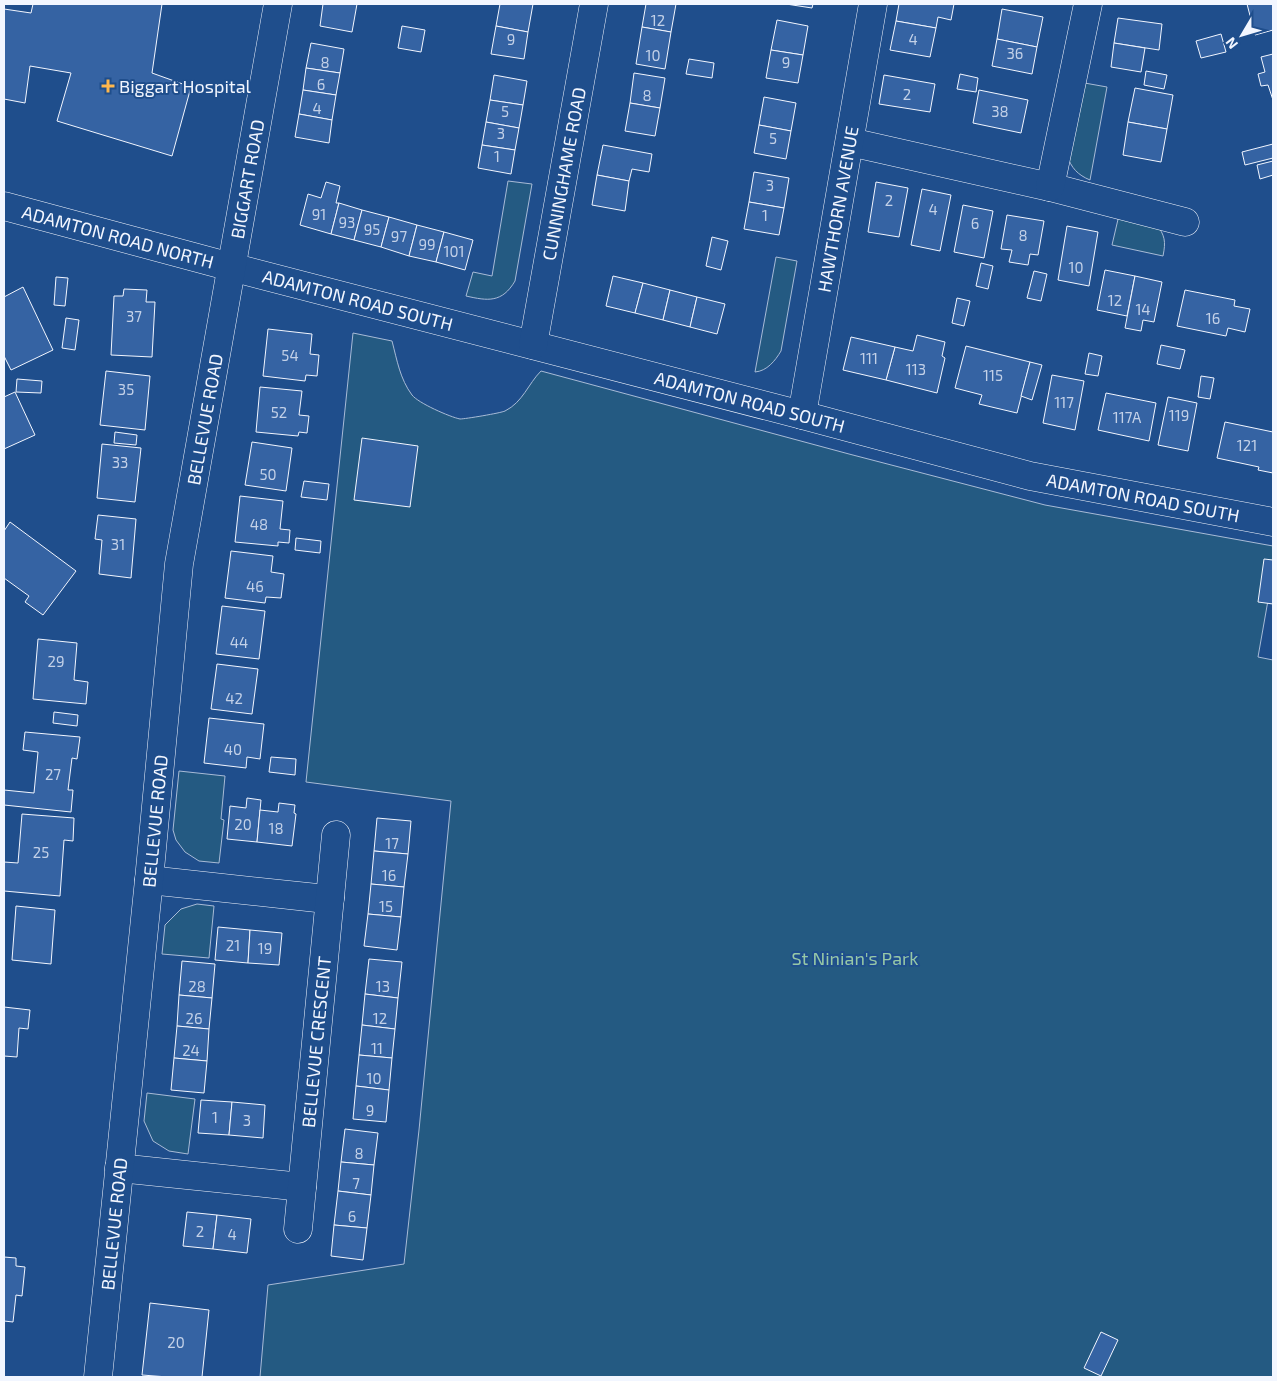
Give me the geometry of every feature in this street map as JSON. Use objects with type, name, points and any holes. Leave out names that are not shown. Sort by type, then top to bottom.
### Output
[{"type":"street","name":"BIGGART ROAD","points":[[231,267],[278,4]]},
{"type":"street","name":"CUNNINGHAME ROAD","points":[[533,345],[594,4]]},
{"type":"street","name":"HAWTHORN AVENUE","points":[[802,415],[873,4]]},
{"type":"street","points":[[1050,187],[1088,4]]},
{"type":"street","points":[[850,142],[1050,187],[1185,222]]},
{"type":"street","name":"ADAMTON ROAD NORTH","points":[[4,206],[231,267]]},
{"type":"street","name":"ADAMTON ROAD SOUTH","points":[[231,267],[1030,476],[1273,522]]},
{"type":"street","name":"BELLEVUE ROAD","points":[[98,1377],[179,564],[231,267]]},
{"type":"street","name":"BELLEVUE CRESCENT","points":[[298,1229],[336,835]]},
{"type":"street","points":[[149,880],[330,898]]},
{"type":"street","points":[[120,1168],[302,1187]]},
{"type":"green space","points":[[1079,82],[1107,87],[1090,180],[1076,170],[1067,155]]},
{"type":"green space","points":[[508,181],[532,184],[515,281],[505,293],[494,299],[466,296],[473,272],[492,276]]},
{"type":"green space","points":[[1119,215],[1156,223],[1164,239],[1163,256],[1112,245]]},
{"type":"green space","points":[[776,257],[797,261],[781,351],[770,365],[763,370],[755,372]]},
{"type":"green space","name":"St Ninian's Park","points":[[353,333],[392,341],[402,376],[412,395],[434,409],[460,419],[505,411],[521,398],[541,371],[1045,505],[1273,546],[1273,572],[1258,657],[1273,660],[1273,1377],[260,1377],[268,1285],[404,1264],[451,801],[306,782]]},
{"type":"green space","points":[[179,771],[225,776],[221,819],[224,820],[219,863],[199,861],[185,852],[176,840],[173,830]]},
{"type":"green space","points":[[197,904],[214,906],[209,958],[162,954],[165,925],[181,909]]},
{"type":"green space","points":[[147,1093],[195,1099],[188,1154],[169,1151],[153,1141],[144,1121]]},
{"type":"building","points":[[33,4],[162,4],[152,73],[191,87],[172,156],[57,121],[71,73],[30,66],[25,103],[4,99],[4,9],[31,13]]},
{"type":"building","points":[[323,4],[357,4],[352,32],[320,26]]},
{"type":"building","points":[[500,4],[533,4],[528,32],[496,26]]},
{"type":"building","points":[[646,4],[676,4],[671,32],[642,27]]},
{"type":"building","points":[[786,4],[813,4],[812,8]]},
{"type":"building","points":[[899,4],[954,4],[951,20],[938,17],[936,28],[896,21]]},
{"type":"building","points":[[1247,4],[1273,4],[1273,30],[1255,35]]},
{"type":"building","points":[[1002,9],[1043,17],[1037,47],[997,39]]},
{"type":"building","points":[[1118,18],[1162,24],[1159,50],[1114,43]]},
{"type":"building","points":[[777,20],[808,26],[803,55],[771,50]]},
{"type":"building","points":[[896,21],[936,28],[930,57],[890,50]]},
{"type":"building","points":[[402,26],[425,30],[421,52],[398,48]]},
{"type":"building","points":[[496,26],[528,32],[524,59],[491,54]]},
{"type":"building","points":[[642,27],[671,32],[665,69],[636,64]]},
{"type":"building","points":[[1221,34],[1226,52],[1201,58],[1196,41]]},
{"type":"building","points":[[997,39],[1037,47],[1032,74],[992,66]]},
{"type":"building","points":[[311,43],[344,49],[340,73],[306,68]]},
{"type":"building","points":[[1114,43],[1145,48],[1141,72],[1111,67]]},
{"type":"building","points":[[771,50],[803,55],[798,83],[766,78]]},
{"type":"building","points":[[1273,54],[1273,100],[1268,85],[1261,86],[1258,74],[1265,72],[1261,57]]},
{"type":"building","points":[[689,59],[714,63],[712,78],[686,74]]},
{"type":"building","points":[[306,68],[340,73],[336,95],[303,90]]},
{"type":"building","points":[[1146,71],[1167,75],[1164,89],[1144,85]]},
{"type":"building","points":[[634,73],[665,78],[660,108],[630,103]]},
{"type":"building","points":[[960,74],[978,78],[976,92],[957,89]]},
{"type":"building","points":[[494,75],[527,81],[523,105],[490,100]]},
{"type":"building","points":[[884,75],[935,84],[930,112],[879,104]]},
{"type":"building","points":[[1135,88],[1173,95],[1167,129],[1128,122]]},
{"type":"building","points":[[303,90],[336,95],[332,120],[299,114]]},
{"type":"building","points":[[979,90],[1028,100],[1021,133],[973,123]]},
{"type":"building","points":[[764,97],[796,103],[791,131],[759,125]]},
{"type":"building","points":[[490,100],[523,105],[519,128],[486,122]]},
{"type":"building","points":[[630,103],[660,108],[655,136],[625,131]]},
{"type":"building","points":[[299,114],[332,120],[329,143],[295,137]]},
{"type":"building","points":[[486,122],[519,128],[515,150],[482,145]]},
{"type":"building","points":[[1128,122],[1167,129],[1161,162],[1123,155]]},
{"type":"building","points":[[759,125],[791,131],[786,159],[754,153]]},
{"type":"building","points":[[1273,144],[1273,158],[1245,165],[1242,152]]},
{"type":"building","points":[[482,145],[515,150],[511,174],[478,168]]},
{"type":"building","points":[[603,145],[652,154],[649,172],[632,169],[629,181],[597,175]]},
{"type":"building","points":[[1273,161],[1273,175],[1260,179],[1257,165]]},
{"type":"building","points":[[754,172],[789,178],[784,208],[749,202]]},
{"type":"building","points":[[597,175],[629,181],[625,211],[592,205]]},
{"type":"building","points":[[326,182],[340,186],[336,203],[339,203],[331,234],[300,225],[308,194],[321,198]]},
{"type":"building","points":[[876,182],[908,188],[899,237],[868,232]]},
{"type":"building","points":[[922,189],[951,195],[940,251],[911,245]]},
{"type":"building","points":[[749,202],[784,208],[779,235],[744,229]]},
{"type":"building","points":[[339,203],[362,210],[354,240],[331,234]]},
{"type":"building","points":[[963,205],[993,211],[984,258],[954,252]]},
{"type":"building","points":[[362,210],[389,217],[381,247],[354,240]]},
{"type":"building","points":[[1007,215],[1044,221],[1038,255],[1030,254],[1028,265],[1009,262],[1012,250],[1001,249]]},
{"type":"building","points":[[389,217],[417,225],[409,256],[381,247]]},
{"type":"building","points":[[417,225],[444,232],[436,262],[409,256]]},
{"type":"building","points":[[1067,226],[1098,232],[1089,286],[1058,280]]},
{"type":"building","points":[[444,232],[473,240],[465,270],[436,262]]},
{"type":"building","points":[[712,237],[728,241],[721,270],[706,266]]},
{"type":"building","points":[[981,263],[993,266],[988,289],[976,286]]},
{"type":"building","points":[[1105,270],[1135,276],[1127,316],[1097,310]]},
{"type":"building","points":[[1034,271],[1047,274],[1041,301],[1027,298]]},
{"type":"building","points":[[613,276],[643,283],[635,313],[606,306]]},
{"type":"building","points":[[1135,276],[1162,282],[1154,322],[1143,320],[1141,331],[1125,328]]},
{"type":"building","points":[[56,277],[68,278],[65,306],[54,305]]},
{"type":"building","points":[[643,283],[670,290],[663,320],[635,313]]},
{"type":"building","points":[[23,287],[53,350],[11,370],[4,356],[4,297]]},
{"type":"building","points":[[124,289],[147,290],[146,302],[155,302],[152,357],[111,355],[114,296],[123,296]]},
{"type":"building","points":[[670,290],[697,297],[690,327],[663,320]]},
{"type":"building","points":[[1185,290],[1235,300],[1234,306],[1250,309],[1245,332],[1228,328],[1226,336],[1177,326]]},
{"type":"building","points":[[697,297],[725,304],[717,334],[690,327]]},
{"type":"building","points":[[957,298],[970,301],[964,326],[952,323]]},
{"type":"building","points":[[66,318],[79,320],[75,350],[62,348]]},
{"type":"building","points":[[268,329],[312,334],[310,354],[319,355],[317,376],[306,375],[305,381],[263,376]]},
{"type":"building","points":[[917,335],[945,342],[942,356],[945,358],[937,393],[886,380],[895,347],[913,351]]},
{"type":"building","points":[[851,337],[895,347],[886,380],[843,370]]},
{"type":"building","points":[[1161,345],[1185,350],[1180,369],[1157,364]]},
{"type":"building","points":[[966,346],[1030,362],[1017,413],[979,404],[982,395],[955,388]]},
{"type":"building","points":[[1089,353],[1102,356],[1098,376],[1085,374]]},
{"type":"building","points":[[1030,362],[1042,365],[1032,400],[1021,396]]},
{"type":"building","points":[[106,371],[150,376],[145,430],[100,425]]},
{"type":"building","points":[[1052,375],[1084,381],[1075,430],[1043,423]]},
{"type":"building","points":[[1201,376],[1214,378],[1210,399],[1198,397]]},
{"type":"building","points":[[17,379],[42,381],[41,393],[16,392]]},
{"type":"building","points":[[260,387],[302,391],[299,415],[309,416],[307,433],[299,432],[298,436],[256,432]]},
{"type":"building","points":[[15,392],[35,435],[4,449],[4,397]]},
{"type":"building","points":[[1106,393],[1156,403],[1149,441],[1098,430]]},
{"type":"building","points":[[1168,397],[1197,403],[1188,451],[1158,445]]},
{"type":"building","points":[[1225,422],[1273,432],[1273,473],[1258,470],[1259,467],[1217,458]]},
{"type":"building","points":[[115,432],[137,435],[136,445],[114,443]]},
{"type":"building","points":[[362,438],[418,446],[410,507],[354,500]]},
{"type":"building","points":[[252,442],[292,448],[286,491],[245,485]]},
{"type":"building","points":[[102,444],[141,448],[135,502],[97,498]]},
{"type":"building","points":[[304,481],[329,484],[327,500],[301,497]]},
{"type":"building","points":[[240,496],[283,501],[280,529],[290,530],[289,543],[278,542],[278,546],[235,542]]},
{"type":"building","points":[[98,515],[136,519],[131,578],[99,574],[102,540],[95,539]]},
{"type":"building","points":[[10,522],[76,571],[43,615],[25,602],[29,596],[4,578],[4,531]]},
{"type":"building","points":[[296,538],[321,541],[320,553],[295,550]]},
{"type":"building","points":[[231,551],[273,556],[271,572],[284,574],[281,598],[266,597],[265,603],[225,598]]},
{"type":"building","points":[[1264,559],[1273,560],[1273,604],[1258,602]]},
{"type":"building","points":[[222,606],[265,611],[259,659],[216,654]]},
{"type":"building","points":[[38,639],[77,643],[74,680],[88,682],[86,704],[33,699]]},
{"type":"building","points":[[217,664],[258,669],[252,714],[211,709]]},
{"type":"building","points":[[54,712],[78,715],[77,726],[53,723]]},
{"type":"building","points":[[209,718],[264,724],[260,759],[247,757],[246,768],[204,763]]},
{"type":"building","points":[[25,732],[80,737],[77,759],[72,758],[68,790],[73,790],[71,812],[4,805],[4,790],[34,793],[38,752],[23,750]]},
{"type":"building","points":[[271,757],[296,759],[295,775],[269,772]]},
{"type":"building","points":[[247,798],[261,800],[257,842],[227,839],[230,806],[246,808]]},
{"type":"building","points":[[279,803],[295,805],[294,813],[296,814],[292,846],[257,842],[260,810],[278,812]]},
{"type":"building","points":[[22,814],[74,818],[73,841],[64,840],[60,896],[4,891],[4,862],[18,863]]},
{"type":"building","points":[[377,818],[411,821],[408,854],[374,851]]},
{"type":"building","points":[[374,851],[408,854],[404,887],[371,884]]},
{"type":"building","points":[[371,884],[404,887],[401,917],[368,914]]},
{"type":"building","points":[[16,906],[55,910],[51,964],[12,960]]},
{"type":"building","points":[[368,914],[401,917],[397,950],[364,946]]},
{"type":"building","points":[[218,927],[250,930],[248,963],[215,960]]},
{"type":"building","points":[[250,930],[282,933],[279,965],[248,963]]},
{"type":"building","points":[[369,959],[402,962],[398,998],[365,994]]},
{"type":"building","points":[[182,961],[215,964],[212,998],[179,995]]},
{"type":"building","points":[[365,994],[398,998],[395,1029],[362,1025]]},
{"type":"building","points":[[179,995],[212,998],[209,1029],[177,1026]]},
{"type":"building","points":[[4,1007],[30,1010],[28,1029],[19,1028],[17,1057],[4,1056]]},
{"type":"building","points":[[362,1025],[395,1029],[392,1058],[359,1055]]},
{"type":"building","points":[[177,1026],[209,1029],[207,1061],[174,1058]]},
{"type":"building","points":[[359,1055],[392,1058],[389,1090],[356,1086]]},
{"type":"building","points":[[174,1058],[207,1061],[204,1093],[171,1090]]},
{"type":"building","points":[[356,1086],[389,1090],[386,1122],[353,1119]]},
{"type":"building","points":[[201,1100],[232,1102],[229,1135],[198,1133]]},
{"type":"building","points":[[232,1102],[265,1105],[263,1138],[229,1135]]},
{"type":"building","points":[[345,1129],[378,1133],[374,1165],[341,1162]]},
{"type":"building","points":[[341,1162],[374,1165],[371,1195],[338,1191]]},
{"type":"building","points":[[338,1191],[371,1195],[367,1228],[334,1225]]},
{"type":"building","points":[[187,1212],[217,1215],[213,1249],[183,1246]]},
{"type":"building","points":[[217,1215],[251,1219],[247,1253],[213,1249]]},
{"type":"building","points":[[334,1225],[367,1228],[363,1260],[331,1256]]},
{"type":"building","points":[[4,1257],[16,1258],[16,1266],[25,1267],[22,1296],[16,1295],[13,1322],[4,1321]]},
{"type":"building","points":[[150,1303],[209,1310],[202,1377],[142,1375]]},
{"type":"building","points":[[1101,1332],[1118,1340],[1101,1376],[1084,1368]]},
{"type":"place","name":"Biggart Hospital","points":[[108,86]]}]
